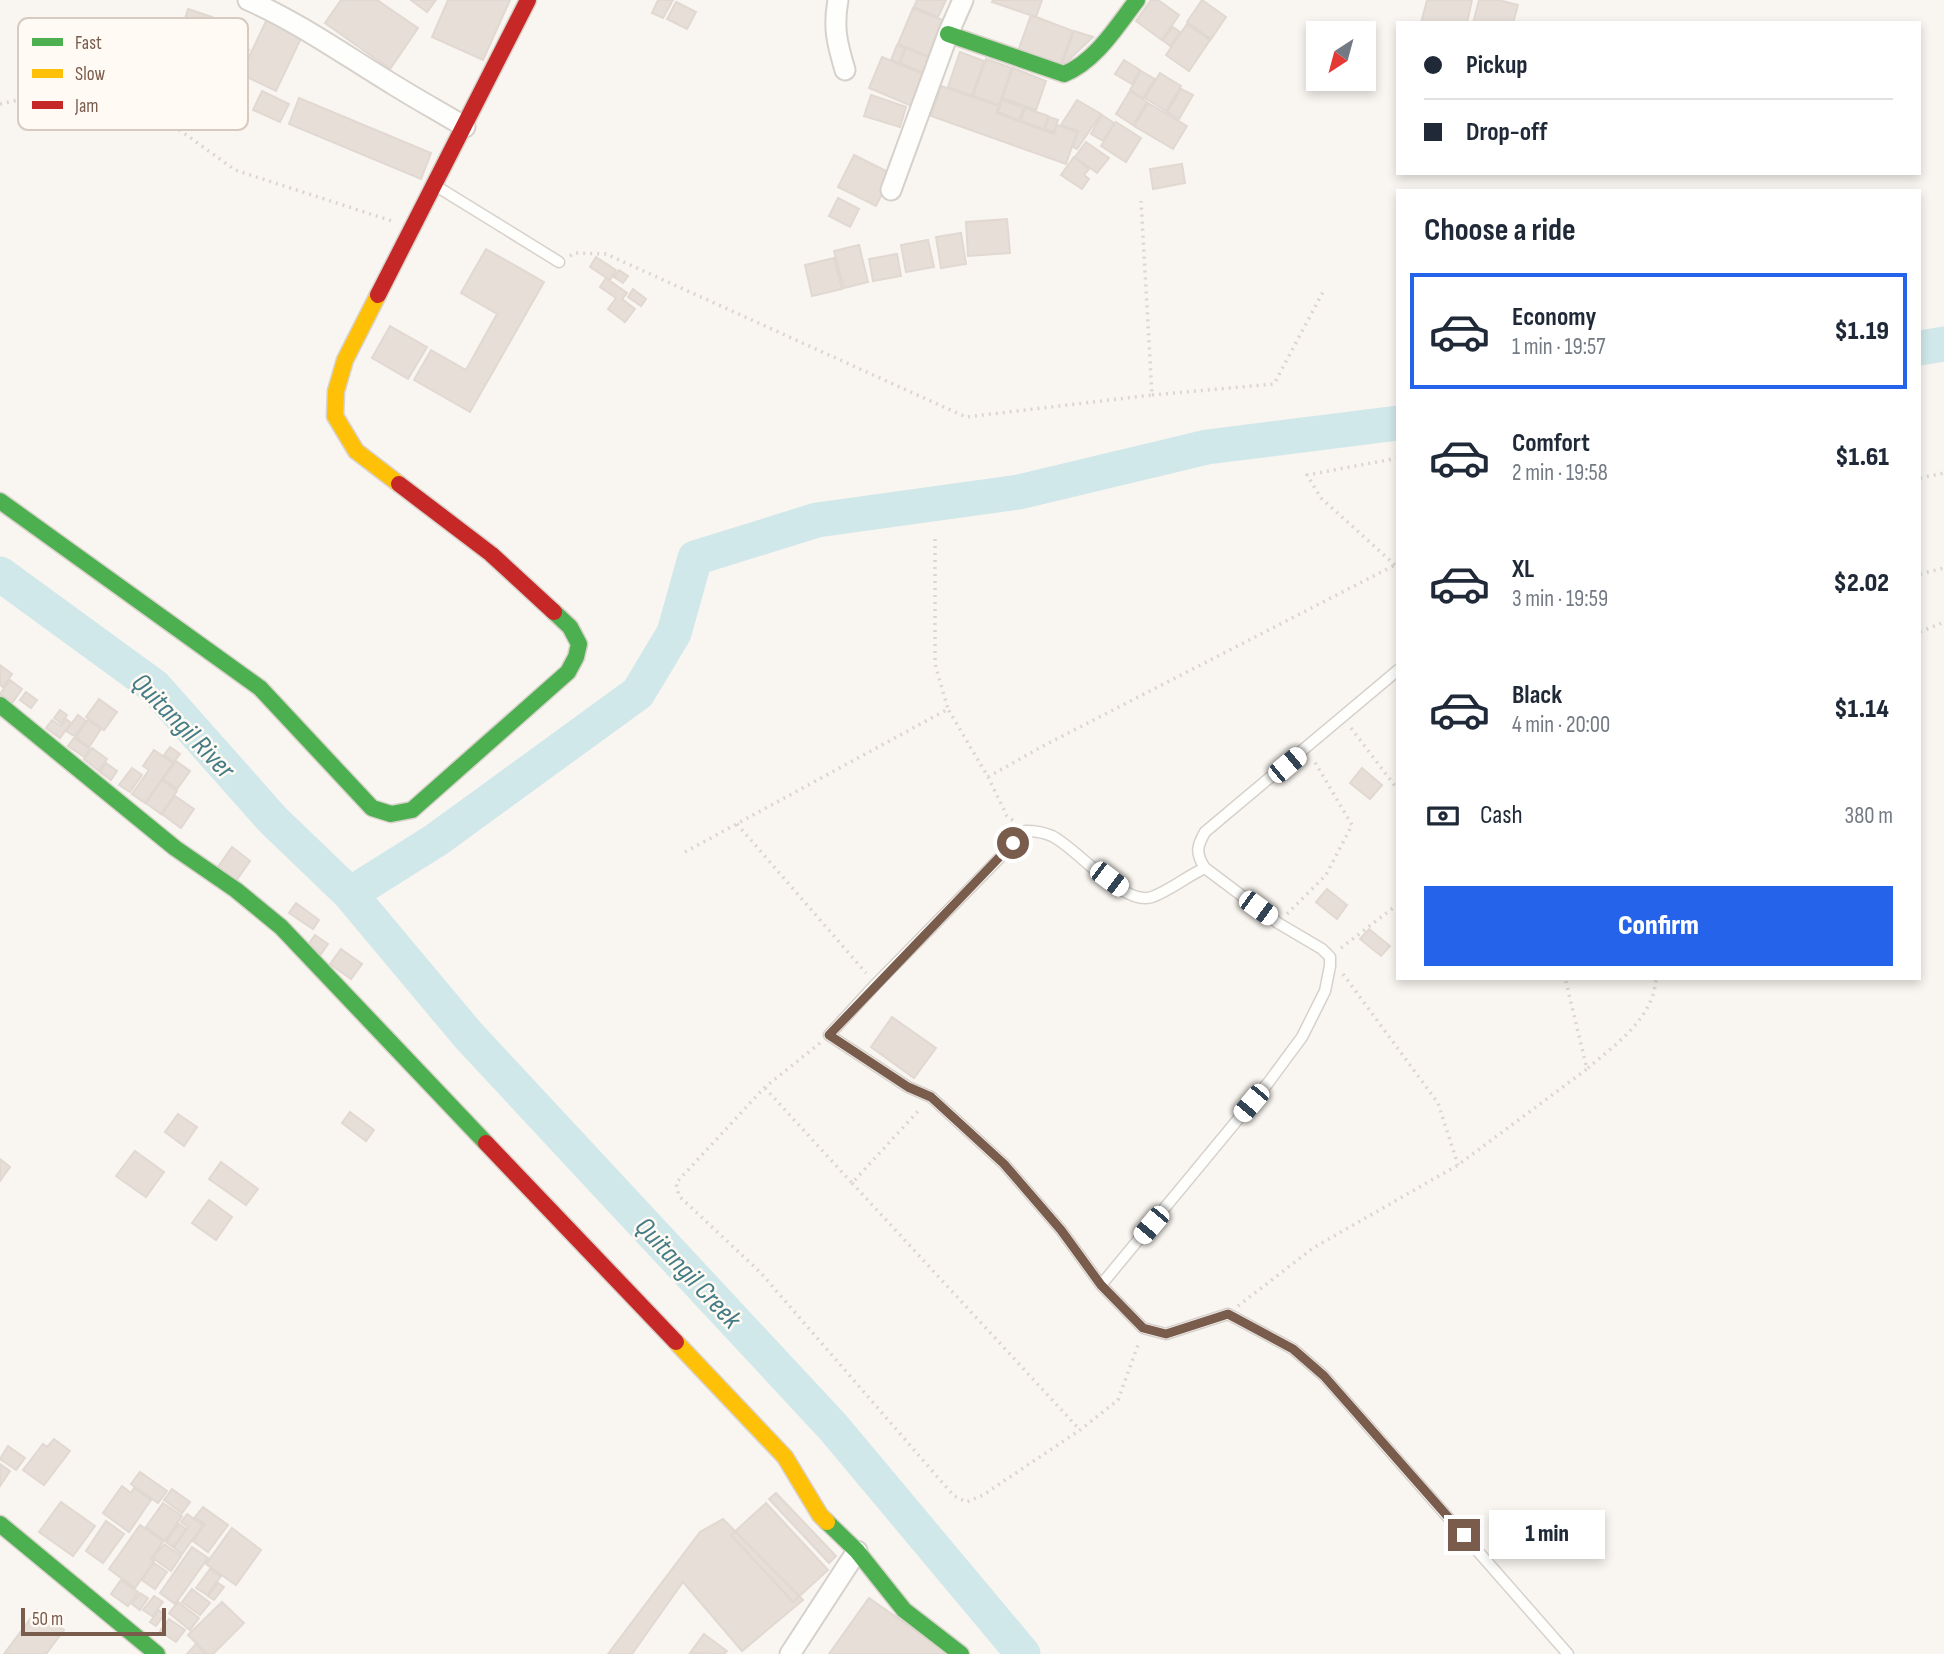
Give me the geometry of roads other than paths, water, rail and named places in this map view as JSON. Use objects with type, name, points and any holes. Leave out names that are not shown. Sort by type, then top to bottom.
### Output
[{"type":"street","points":[[248,0],[274,11],[338,48],[395,86],[465,127]]},
{"type":"street","points":[[0,501],[260,688],[372,808],[391,814],[412,810],[568,672],[579,644],[570,627],[491,554],[356,451],[335,416],[336,391],[345,360],[528,0]]},
{"type":"street","points":[[838,0],[835,38],[845,70]]},
{"type":"street","points":[[891,190],[963,0]]},
{"type":"street","points":[[948,34],[1064,74],[1072,72],[1087,59],[1137,0]]},
{"type":"street","points":[[0,705],[175,848],[236,890],[281,928],[785,1457],[820,1515],[857,1551],[904,1610],[961,1654]]},
{"type":"street","points":[[0,1524],[144,1640],[157,1654]]},
{"type":"street","points":[[790,1654],[857,1551]]},
{"type":"lane","points":[[435,186],[559,262]]},
{"type":"lane","points":[[1101,1285],[1268,1083],[1303,1037],[1325,992],[1330,957],[1322,949],[1278,923],[1205,867],[1198,859],[1197,846],[1205,832],[1396,672]]},
{"type":"lane","points":[[1205,867],[1153,897],[1142,898],[1124,890],[1055,837],[1038,831],[1026,831],[829,1035],[908,1087],[931,1097],[1004,1164],[1061,1230],[1101,1285],[1143,1328],[1166,1334],[1228,1314],[1293,1349],[1324,1376],[1568,1654]]},
{"type":"waterway","points":[[1921,348],[1944,344]]},
{"type":"waterway","points":[[350,894],[436,840],[638,693],[674,633],[695,558],[817,520],[1019,492],[1207,447],[1396,423]]},
{"type":"waterway","name":"Quitangil Creek","points":[[0,574],[155,687],[273,820],[350,894],[468,1035],[833,1427],[1023,1654]]},
{"type":"water label","name":"Quitangil River","points":[[184,725]]}]
